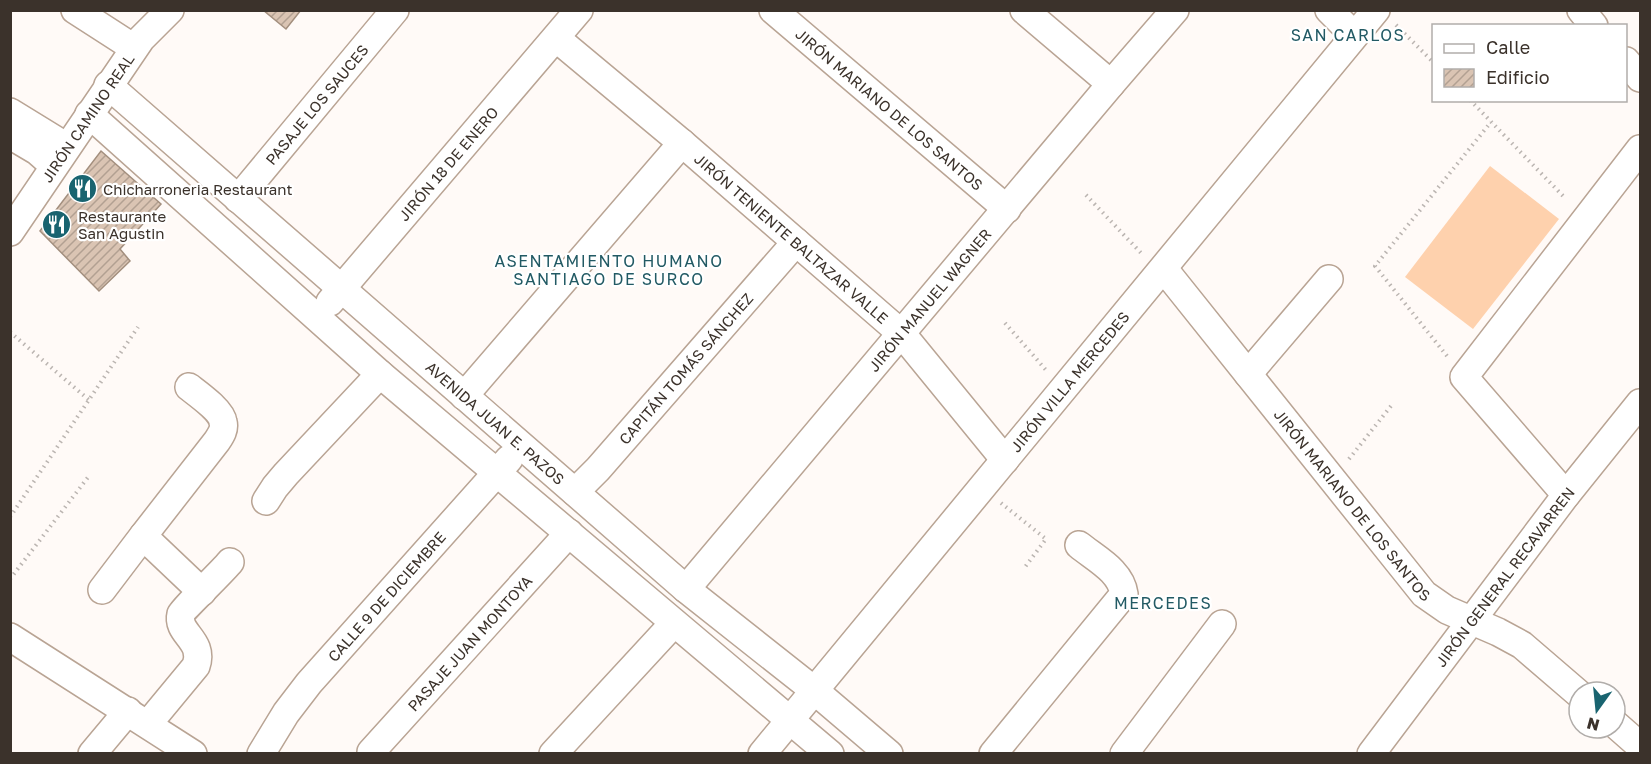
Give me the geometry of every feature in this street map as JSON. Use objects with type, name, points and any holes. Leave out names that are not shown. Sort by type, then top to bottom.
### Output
[{"type":"street","points":[[75,10],[134,48]]},
{"type":"street","name":"JIRÓN CAMINO REAL","points":[[10,232],[134,48],[170,10]]},
{"type":"street","name":"PASAJE LOS SAUCES","points":[[238,199],[395,10]]},
{"type":"street","name":"JIRÓN 18 DE ENERO","points":[[317,317],[579,10]]},
{"type":"street","name":"JIRÓN MARIANO DE LOS SANTOS","points":[[773,10],[1007,209]]},
{"type":"street","points":[[1024,10],[1111,84]]},
{"type":"street","name":"JIRÓN MANUEL WAGNER","points":[[686,590],[1175,10]]},
{"type":"street","points":[[1329,10],[1354,35]]},
{"type":"street","name":"JIRÓN VILLA MERCEDES","points":[[762,753],[791,721],[1064,390],[1354,35],[1383,14]]},
{"type":"street","name":"JIRÓN TENIENTE BALTAZAR VALLE","points":[[556,38],[682,143],[902,334],[1005,460]]},
{"type":"street","points":[[1627,62],[1641,78]]},
{"type":"street","name":"AVENIDA JUAN E. PAZOS","points":[[108,85],[686,590],[815,691],[889,753]]},
{"type":"street","points":[[10,112],[60,157]]},
{"type":"street","points":[[89,114],[380,374],[830,753]]},
{"type":"street","points":[[10,135],[36,151],[60,157]]},
{"type":"street","points":[[464,396],[682,143]]},
{"type":"street","points":[[1566,495],[1464,377],[1641,149]]},
{"type":"street","name":"CAPITÁN TOMÁS SÁNCHEZ","points":[[575,492],[598,469],[796,242]]},
{"type":"street","name":"JIRÓN MARIANO DE LOS SANTOS","points":[[1162,271],[1248,374],[1424,594],[1447,610],[1522,645],[1567,684]]},
{"type":"street","points":[[1248,374],[1329,279]]},
{"type":"street","points":[[266,501],[286,474],[380,374]]},
{"type":"street","points":[[102,590],[218,441],[223,431],[224,421],[220,414],[189,387]]},
{"type":"street","name":"JIRÓN GENERAL RECAVARREN","points":[[1380,750],[1471,621],[1566,495],[1641,403]]},
{"type":"street","name":"CALLE 9 DE DICIEMBRE","points":[[261,753],[286,713],[309,683],[521,445]]},
{"type":"street","name":"PASAJE JUAN MONTOYA","points":[[371,752],[569,534]]},
{"type":"street","points":[[143,536],[202,592]]},
{"type":"street","points":[[993,753],[1124,594],[1123,585],[1118,576],[1079,545]]},
{"type":"street","points":[[92,753],[138,718],[196,666],[199,657],[198,649],[181,624],[181,615],[185,607],[230,562]]},
{"type":"street","points":[[553,753],[674,623]]},
{"type":"street","points":[[1124,753],[1222,624]]},
{"type":"street","points":[[10,637],[193,753]]},
{"type":"street","points":[[1627,734],[1641,746]]},
{"type":"path","points":[[1383,14],[1432,61]]},
{"type":"path","points":[[1472,102],[1586,219]]},
{"type":"path","points":[[1464,377],[1376,266],[1491,122]]},
{"type":"path","points":[[1086,195],[1162,271]]},
{"type":"path","points":[[1005,323],[1064,390]]},
{"type":"path","points":[[10,518],[138,327]]},
{"type":"path","points":[[10,332],[89,400]]},
{"type":"path","points":[[1333,479],[1391,406]]},
{"type":"path","points":[[10,579],[89,476]]},
{"type":"path","points":[[982,488],[1046,538],[1025,567]]},
{"type":"shaded area","points":[[1490,166],[1559,219],[1473,329],[1405,277]]},
{"type":"building","points":[[263,10],[301,10],[286,29]]},
{"type":"building","points":[[101,151],[161,204],[120,249],[130,261],[99,291],[40,231]]},
{"type":"place","name":"Chicharroneria Restaurant","points":[[82,189]]},
{"type":"place","name":"Restaurante San Agustin","points":[[57,225]]},
{"type":"district","name":"SAN CARLOS","points":[[1348,35]]},
{"type":"district","name":"ASENTAMIENTO HUMANO SANTIAGO DE SURCO","points":[[609,270]]},
{"type":"district","name":"MERCEDES","points":[[1163,603]]}]
